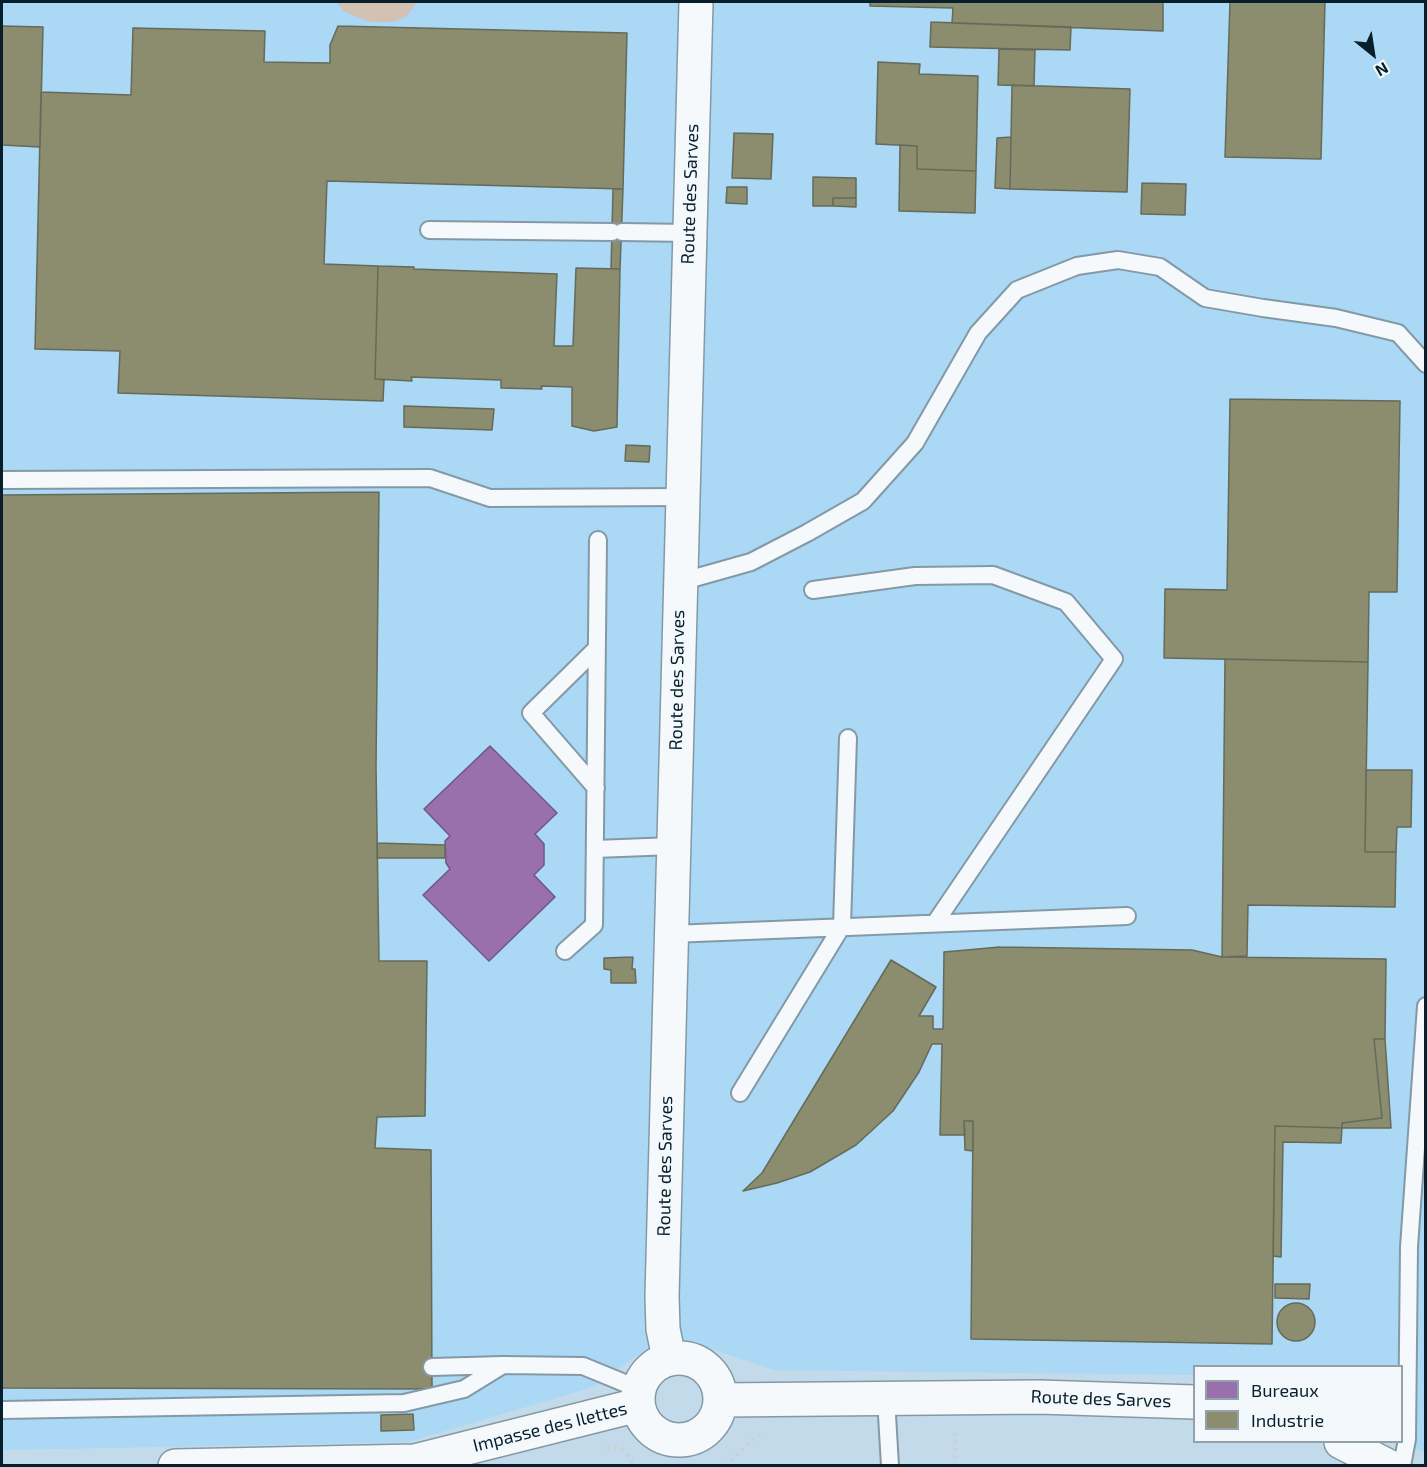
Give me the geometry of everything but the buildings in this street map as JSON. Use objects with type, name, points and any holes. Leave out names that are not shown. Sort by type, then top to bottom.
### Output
[{"type":"street","name":"Route des Sarves","points":[[669,1358],[663,1329],[662,1296],[696,2]]},
{"type":"street","points":[[669,1358],[688,1358],[705,1366],[717,1382],[720,1400],[717,1414],[705,1431],[688,1439],[669,1439],[653,1431],[641,1416],[638,1397],[646,1373],[661,1361],[669,1358]]},
{"type":"street","name":"Impasse des Ilettes","points":[[175,1466],[415,1461],[638,1397]]},
{"type":"street","name":"Route des Sarves","points":[[720,1400],[1039,1397],[1193,1402]]},
{"type":"street","points":[[1343,1443],[1388,1466]]},
{"type":"lane","points":[[429,230],[689,233]]},
{"type":"lane","points":[[680,582],[751,562],[863,501],[915,443],[978,333],[1017,290],[1077,266],[1118,260],[1160,267],[1205,298],[1336,318],[1398,333],[1425,364]]},
{"type":"lane","points":[[2,480],[430,478],[490,498],[682,497]]},
{"type":"lane","points":[[565,951],[594,925],[598,540]]},
{"type":"lane","points":[[813,590],[915,576],[993,575],[1066,602],[1114,659],[935,923]]},
{"type":"lane","points":[[596,649],[531,713],[596,788]]},
{"type":"lane","points":[[740,1093],[842,926],[848,738]]},
{"type":"lane","points":[[595,849],[673,846]]},
{"type":"lane","points":[[671,934],[1127,916]]},
{"type":"lane","points":[[1402,1466],[1407,1439],[1409,1247],[1425,1006]]},
{"type":"lane","points":[[2,1410],[404,1403],[464,1389],[503,1365]]},
{"type":"lane","points":[[432,1367],[583,1366],[638,1397]]},
{"type":"lane","points":[[886,1398],[890,1466]]},
{"type":"shaded area","points":[[2,2],[1425,2],[1425,1453],[1403,1443],[1403,1365],[1193,1365],[1193,1375],[774,1370],[668,1334],[593,1387],[408,1442],[2,1450]]},
{"type":"shaded area","points":[[336,2],[417,2],[407,16],[393,22],[370,22],[345,12]]}]
